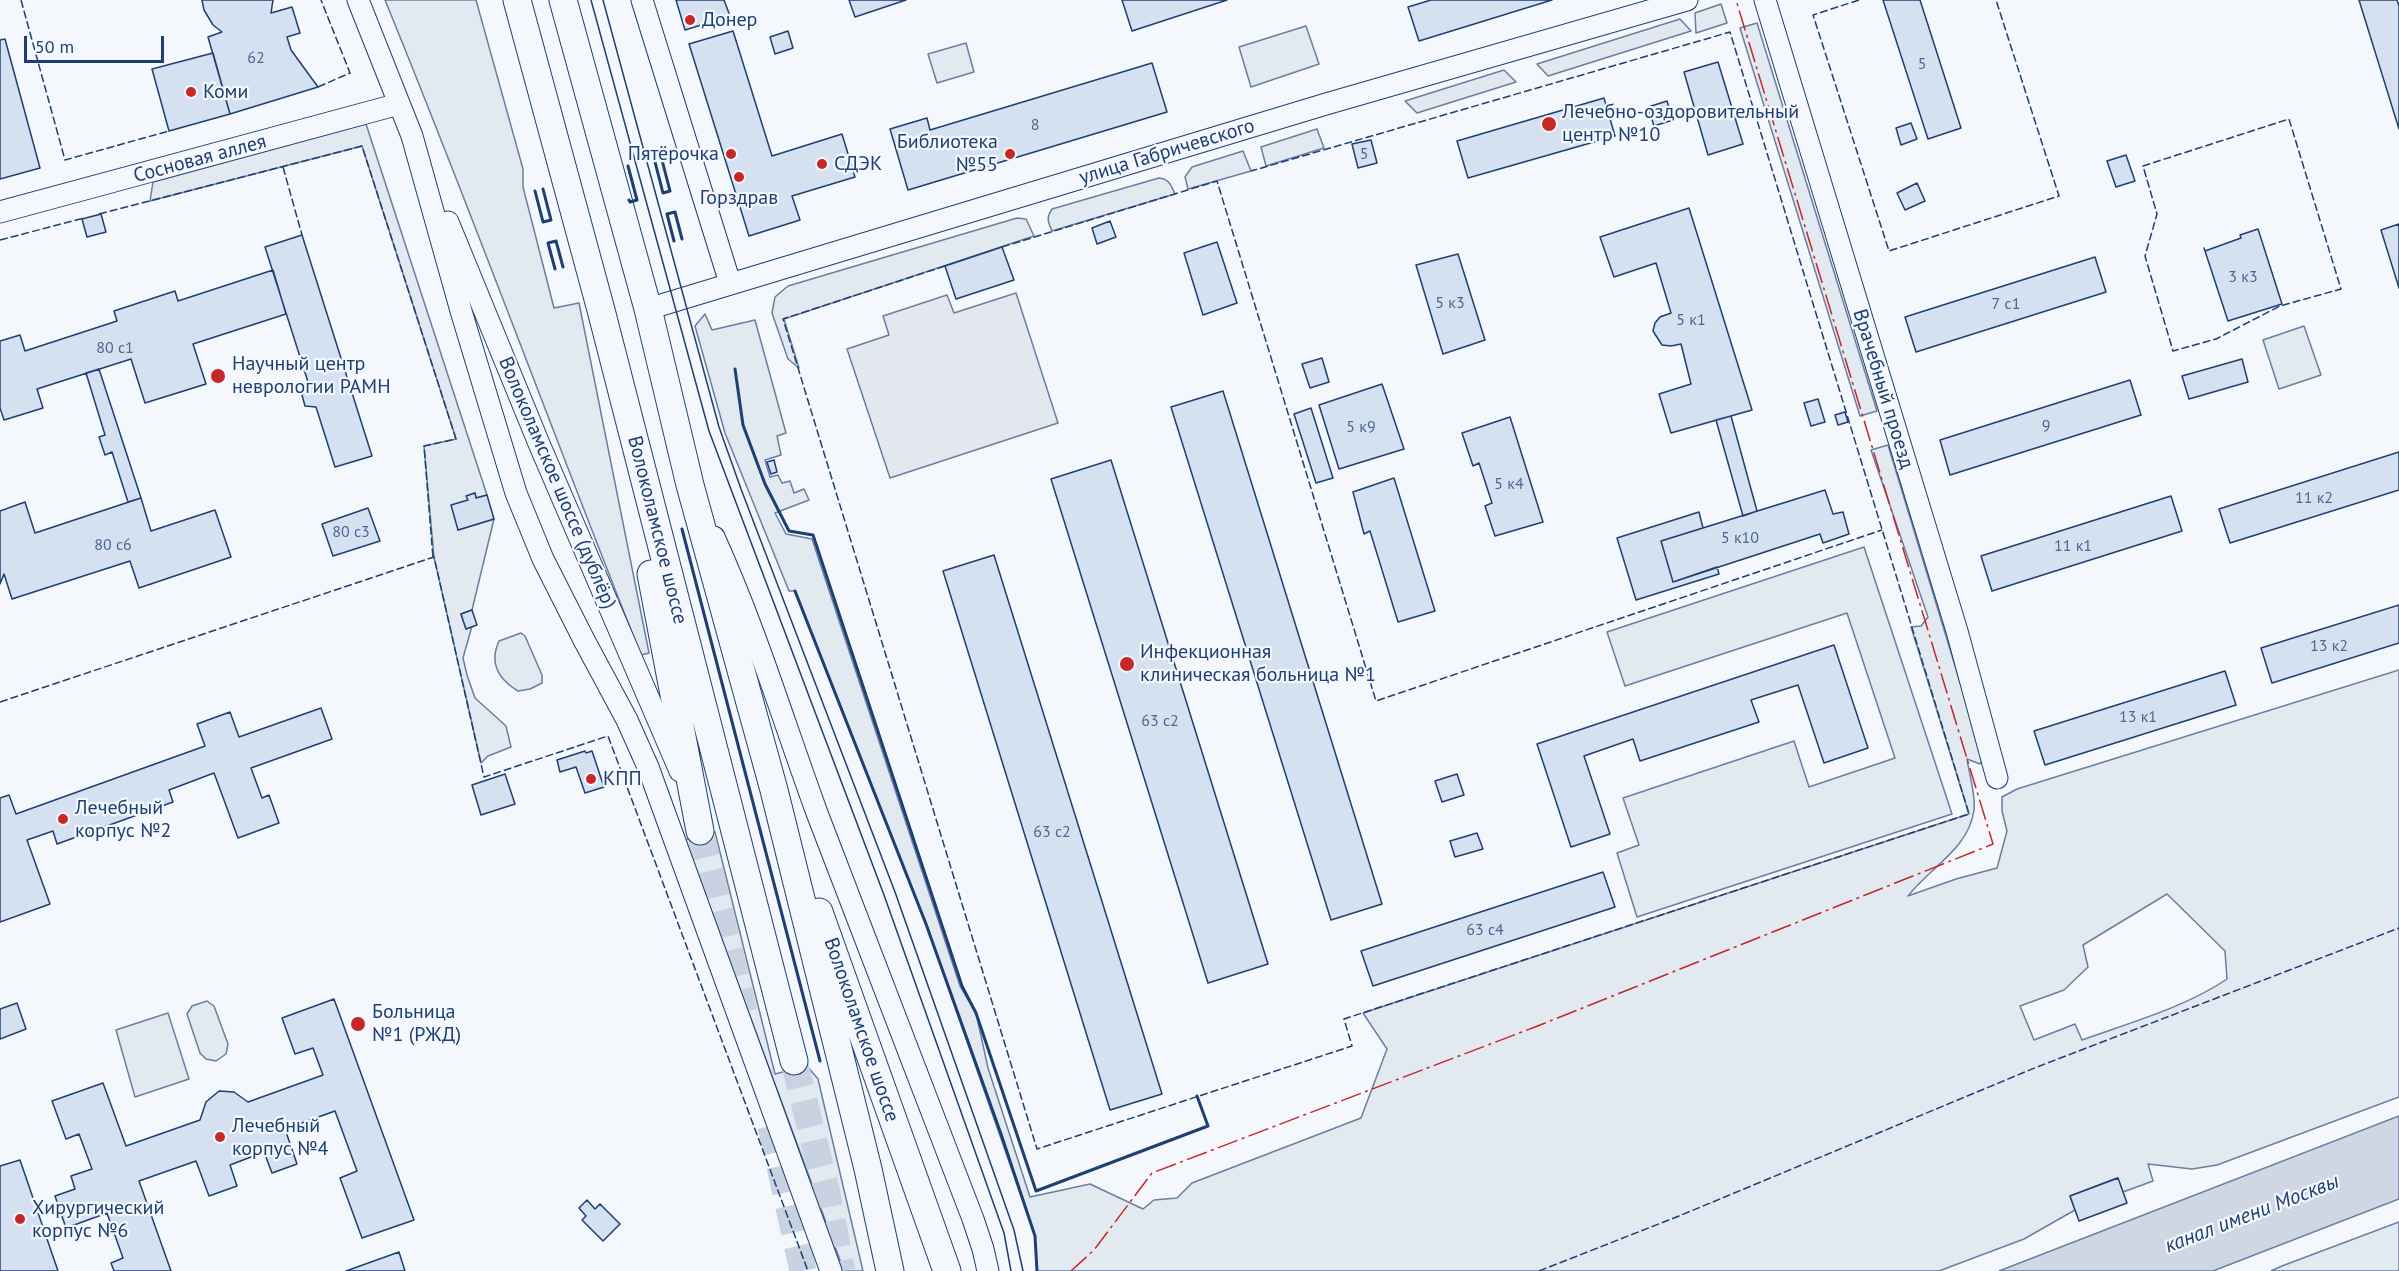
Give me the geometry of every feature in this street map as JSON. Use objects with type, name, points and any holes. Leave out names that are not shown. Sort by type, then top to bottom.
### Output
[{"type":"main road","name":"Волоколамское шоссе","points":[[517,0],[601,310],[794,1061]]},
{"type":"main road","name":"Волоколамское шоссе","points":[[563,0],[648,309],[690,485],[774,790],[868,1169],[890,1271]]},
{"type":"main road","points":[[601,310],[700,831]]},
{"type":"main road","name":"Волоколамское шоссе","points":[[774,790],[848,988],[947,1271]]},
{"type":"street","points":[[358,0],[412,136],[516,494],[543,559],[627,720],[648,767],[831,1271]]},
{"type":"street","points":[[642,0],[730,283]]},
{"type":"street","name":"улица Габричевского","points":[[648,309],[1326,104],[1687,0]]},
{"type":"street","name":"Врачебный проезд","points":[[1765,0],[1957,631],[1997,778]]},
{"type":"street","name":"Сосновая аллея","points":[[0,212],[399,104]]},
{"type":"street","name":"Волоколамское шоссе (дублёр)","points":[[412,136],[545,457],[683,776],[700,831]]},
{"type":"street","points":[[690,485],[733,579],[767,666],[821,822],[984,1249],[988,1271]]},
{"type":"shaded area","points":[[385,0],[476,0],[523,169],[523,187],[554,308],[579,303],[649,653],[641,655]]},
{"type":"shaded area","points":[[1721,4],[1727,23],[1696,33],[1695,13]]},
{"type":"shaded area","points":[[1680,19],[1691,31],[1548,76],[1537,64]]},
{"type":"shaded area","points":[[1757,23],[1877,411],[1860,416],[1740,28]]},
{"type":"shaded area","points":[[1306,26],[1319,64],[1251,87],[1239,47]]},
{"type":"shaded area","points":[[966,43],[974,72],[937,83],[928,54]]},
{"type":"shaded area","points":[[1504,70],[1516,82],[1417,113],[1405,101]]},
{"type":"shaded area","points":[[366,124],[487,495],[476,498],[475,493],[467,496],[468,500],[458,530],[494,519],[472,610],[461,614],[466,629],[472,626],[463,658],[475,698],[506,726],[511,747],[488,756],[481,763],[434,557],[424,446],[456,439],[362,146],[150,201],[153,182]]},
{"type":"shaded area","points":[[1317,129],[1324,148],[1266,166],[1261,147]]},
{"type":"shaded area","points":[[1243,151],[1251,171],[1188,189],[1185,177],[1192,167]]},
{"type":"shaded area","points":[[1159,178],[1171,185],[1175,194],[1052,231],[1049,225],[1048,220],[1052,209]]},
{"type":"shaded area","points":[[1017,218],[1026,219],[1034,236],[784,319],[799,368],[788,359],[772,313],[775,297],[788,286]]},
{"type":"shaded area","points":[[1016,293],[1058,423],[890,478],[847,349],[889,335],[883,316],[947,295],[954,313]]},
{"type":"shaded area","points":[[705,314],[712,330],[755,320],[786,433],[777,436],[781,455],[765,460],[770,477],[778,475],[782,483],[790,481],[794,493],[804,489],[809,500],[775,513],[786,534],[812,539],[960,986],[976,1013],[988,1068],[1030,1197],[1090,1184],[1143,1209],[1154,1200],[1177,1198],[1192,1183],[1361,1118],[1387,1049],[1363,1013],[1969,814],[1911,627],[1921,626],[1928,617],[1871,450],[1888,445],[1983,758],[1980,764],[1967,759],[1974,810],[1965,836],[1908,896],[1956,879],[1997,868],[2007,831],[2002,811],[2002,797],[2017,789],[2399,670],[2399,1097],[2217,1165],[2192,1169],[2148,1164],[2153,1181],[2123,1192],[2117,1178],[2070,1196],[2075,1210],[2024,1239],[1939,1271],[1037,1271],[1035,1236],[926,924],[795,591],[789,591],[725,433],[695,326]],"holes":[[[2167,894],[2225,951],[2227,979],[2211,989],[2138,1021],[2082,1040],[2075,1024],[2034,1040],[2020,1006],[2064,990],[2088,967],[2083,945]]]},
{"type":"shaded area","points":[[2304,326],[2321,375],[2279,389],[2263,340]]},
{"type":"shaded area","points":[[1864,547],[1952,814],[1637,917],[1617,853],[1639,845],[1623,798],[1794,741],[1809,787],[1895,758],[1847,613],[1625,686],[1607,632]]},
{"type":"shaded area","points":[[521,633],[525,636],[542,675],[542,683],[530,689],[518,691],[505,681],[497,670],[495,656],[499,641]]},
{"type":"shaded area","points":[[715,832],[775,1074],[807,1066],[818,1079],[863,1271],[844,1271],[685,840]]},
{"type":"shaded area","points":[[207,1001],[214,1006],[228,1044],[226,1054],[216,1061],[206,1059],[200,1053],[187,1014],[192,1006]]},
{"type":"shaded area","points":[[168,1013],[189,1079],[135,1097],[116,1030]]},
{"type":"shaded area","points":[[2399,1222],[2399,1271],[2271,1271],[2282,1266]]},
{"type":"water","name":"канал имени Москвы","points":[[2399,1116],[2399,1199],[2213,1271],[1999,1271]]},
{"type":"building","points":[[202,0],[273,0],[271,13],[292,7],[300,33],[287,37],[291,50],[318,87],[230,114],[208,37],[222,32],[213,25],[204,10]]},
{"type":"building","points":[[676,0],[724,0],[730,16],[685,30]]},
{"type":"building","points":[[849,0],[906,0],[855,17]]},
{"type":"building","points":[[1122,0],[1227,0],[1132,31]]},
{"type":"building","points":[[1431,0],[1552,0],[1419,41],[1408,7]]},
{"type":"building","points":[[1883,0],[1920,0],[1961,128],[1928,139]]},
{"type":"building","points":[[2359,0],[2397,0],[2399,6],[2399,129]]},
{"type":"building","points":[[733,31],[772,156],[842,134],[855,177],[792,196],[800,220],[749,236],[689,44]]},
{"type":"building","points":[[788,31],[793,48],[775,54],[770,37]]},
{"type":"building","points":[[5,39],[40,168],[0,179],[0,40]]},
{"type":"building","name":"Коми","points":[[213,53],[230,114],[169,131],[152,69]]},
{"type":"building","points":[[1718,62],[1743,144],[1708,155],[1684,72]]},
{"type":"building","points":[[1152,63],[1167,112],[908,190],[890,129],[927,118],[930,130]]},
{"type":"building","points":[[1604,98],[1615,136],[1468,178],[1457,141]]},
{"type":"building","points":[[1667,101],[1673,120],[1654,126],[1648,107]]},
{"type":"building","points":[[1911,123],[1917,139],[1901,145],[1896,128]]},
{"type":"building","points":[[1371,140],[1377,163],[1358,168],[1352,144]]},
{"type":"building","points":[[2126,155],[2135,181],[2116,187],[2107,161]]},
{"type":"building","points":[[1917,183],[1925,201],[1905,210],[1897,193]]},
{"type":"building","points":[[1689,208],[1752,410],[1671,433],[1659,394],[1691,384],[1681,344],[1662,345],[1653,331],[1660,317],[1671,313],[1656,263],[1614,277],[1600,237]]},
{"type":"building","points":[[101,214],[106,232],[87,237],[82,219]]},
{"type":"building","points":[[1110,221],[1116,237],[1097,244],[1092,228]]},
{"type":"building","points":[[2399,224],[2399,288],[2381,230]]},
{"type":"building","points":[[2258,229],[2282,304],[2228,321],[2204,248],[2205,251]]},
{"type":"building","points":[[302,235],[372,456],[335,467],[316,407],[305,406],[302,395],[309,385],[265,247]]},
{"type":"building","points":[[1217,242],[1237,303],[1203,315],[1184,253]]},
{"type":"building","points":[[1002,247],[1014,280],[956,299],[945,266]]},
{"type":"building","points":[[1458,254],[1485,340],[1443,354],[1416,265]]},
{"type":"building","points":[[2095,257],[2106,292],[1916,352],[1905,317]]},
{"type":"building","points":[[273,270],[286,314],[193,344],[206,384],[145,403],[131,359],[37,389],[43,408],[4,420],[0,408],[0,341],[20,335],[25,351],[117,321],[114,311],[175,291],[178,301]]},
{"type":"building","points":[[1322,358],[1329,382],[1310,388],[1302,364]]},
{"type":"building","points":[[2242,359],[2248,382],[2189,399],[2182,376]]},
{"type":"building","points":[[99,369],[141,498],[128,502],[112,452],[105,455],[99,437],[105,435],[86,373]]},
{"type":"building","points":[[2130,380],[2141,415],[1950,475],[1940,440]]},
{"type":"building","points":[[1382,384],[1404,449],[1339,469],[1319,405]]},
{"type":"building","points":[[1223,391],[1382,904],[1331,920],[1171,407]]},
{"type":"building","points":[[1818,399],[1825,422],[1811,426],[1804,403]]},
{"type":"building","points":[[1311,408],[1333,478],[1316,483],[1294,414]]},
{"type":"building","points":[[1845,412],[1848,422],[1838,425],[1835,415]]},
{"type":"building","points":[[1731,416],[1757,511],[1743,516],[1716,420]]},
{"type":"building","points":[[1510,417],[1543,522],[1495,536],[1485,506],[1492,503],[1479,463],[1473,466],[1462,433]]},
{"type":"building","points":[[2399,452],[2399,490],[2230,543],[2219,509]]},
{"type":"building","points":[[774,460],[777,472],[771,474],[767,462]]},
{"type":"building","points":[[1111,460],[1268,964],[1208,983],[1051,479]]},
{"type":"building","points":[[1394,478],[1435,611],[1398,622],[1370,531],[1364,534],[1353,492]]},
{"type":"building","points":[[1825,490],[1833,514],[1843,512],[1849,534],[1823,543],[1820,534],[1673,582],[1661,541]]},
{"type":"building","points":[[475,493],[476,498],[487,495],[494,519],[458,530],[451,505],[468,500],[466,496]]},
{"type":"building","points":[[2171,496],[2182,531],[1992,591],[1981,556]]},
{"type":"building","points":[[141,498],[151,531],[215,510],[231,557],[139,588],[130,561],[12,599],[4,574],[0,584],[0,511],[25,502],[35,533]]},
{"type":"building","points":[[368,508],[380,541],[333,556],[322,524]]},
{"type":"building","points":[[1699,512],[1703,528],[1661,541],[1673,582],[1717,567],[1719,574],[1636,600],[1617,538]]},
{"type":"building","points":[[994,555],[1162,1094],[1110,1110],[943,571]]},
{"type":"building","points":[[2399,605],[2399,643],[2272,683],[2261,648]]},
{"type":"building","points":[[472,610],[477,625],[466,629],[461,614]]},
{"type":"building","points":[[1834,645],[1868,748],[1824,763],[1798,685],[1751,700],[1759,722],[1640,761],[1633,739],[1584,756],[1610,834],[1571,847],[1537,744]]},
{"type":"building","points":[[2225,671],[2236,705],[2045,765],[2034,731]]},
{"type":"building","name":"Лечебный корпус №2","points":[[321,708],[332,739],[251,768],[262,798],[269,795],[279,823],[238,838],[214,773],[169,790],[173,802],[57,844],[53,831],[27,840],[50,904],[0,922],[0,798],[9,795],[16,814],[205,746],[197,724],[230,712],[239,737]]},
{"type":"building","name":"КПП","points":[[585,751],[586,753],[592,751],[604,787],[585,793],[576,767],[560,772],[557,760]]},
{"type":"building","points":[[505,774],[515,804],[481,815],[472,785]]},
{"type":"building","points":[[1457,774],[1464,795],[1442,802],[1435,781]]},
{"type":"building","points":[[1477,833],[1483,849],[1455,857],[1450,841]]},
{"type":"building","points":[[1603,872],[1615,907],[1373,986],[1361,951]]},
{"type":"building","name":"Лечебный корпус №4","points":[[334,999],[414,1220],[362,1238],[340,1178],[357,1171],[335,1111],[285,1129],[297,1164],[272,1173],[264,1152],[230,1165],[237,1186],[209,1196],[196,1161],[139,1181],[171,1271],[114,1271],[111,1263],[123,1258],[107,1213],[66,1228],[55,1196],[75,1189],[71,1176],[92,1169],[79,1134],[66,1139],[52,1101],[103,1083],[126,1146],[200,1120],[206,1102],[219,1091],[234,1092],[248,1102],[323,1075],[313,1048],[295,1054],[282,1018]]},
{"type":"building","points":[[17,1003],[26,1029],[0,1039],[0,1009]]},
{"type":"building","name":"Хирургический корпус №6","points":[[20,1160],[58,1271],[0,1271],[0,1166]]},
{"type":"building","points":[[2118,1178],[2127,1203],[2079,1221],[2070,1196]]},
{"type":"building","points":[[587,1200],[595,1209],[600,1204],[620,1224],[603,1241],[582,1220],[586,1216],[579,1208]]},
{"type":"building","points":[[399,1252],[405,1271],[346,1271]]},
{"type":"tunnel","points":[[700,831],[744,1012]]},
{"type":"tunnel","points":[[794,1061],[827,1194],[842,1271]]},
{"type":"tunnel","points":[[771,1126],[803,1271]]},
{"type":"tram line","points":[[591,0],[709,431],[884,895],[1004,1233],[1011,1271]]},
{"type":"tram line","points":[[603,0],[719,427],[895,892],[1014,1230],[1023,1271]]},
{"type":"fence","points":[[21,0],[65,160],[169,131]]},
{"type":"fence","points":[[318,87],[350,73],[321,0]]},
{"type":"fence","points":[[1859,0],[1813,15],[1889,251],[2059,196],[1996,0]]},
{"type":"fence","points":[[945,266],[783,319],[1037,1149],[1352,1046],[1344,1019],[1969,814],[1730,32],[1251,171]]},
{"type":"fence","points":[[2289,119],[2341,289],[2280,306],[2216,339],[2173,351],[2145,256],[2157,214],[2143,166],[2289,119]]},
{"type":"fence","points":[[99,214],[362,146],[456,439],[424,446],[433,558]]},
{"type":"fence","points":[[283,167],[302,235]]},
{"type":"fence","points":[[1002,247],[1217,181],[1376,701],[1882,530]]},
{"type":"fence","points":[[0,240],[84,218]]},
{"type":"fence","points":[[0,702],[434,557],[484,777],[608,736],[808,1271]]},
{"type":"fence","points":[[1539,1271],[1679,1216],[2037,1067],[2399,928]]},
{"type":"wall","points":[[655,162],[663,193],[670,191],[662,160]]},
{"type":"wall","points":[[628,166],[637,200],[630,202],[629,200]]},
{"type":"wall","points":[[535,191],[543,222],[551,220],[543,189]]},
{"type":"wall","points":[[674,241],[667,214],[675,212],[682,239]]},
{"type":"wall","points":[[555,269],[548,243],[556,241],[563,267]]},
{"type":"wall","points":[[735,369],[743,425],[765,484],[789,531],[813,535],[962,986],[976,1013],[1036,1191],[1208,1126],[1197,1096]]},
{"type":"wall","points":[[682,529],[820,1061]]},
{"type":"wall","points":[[795,591],[926,924],[1001,1134],[1035,1236],[1037,1271]]},
{"type":"power","points":[[1071,1271],[1094,1250],[1152,1173],[1535,1027],[1993,844],[1736,0]]},
{"type":"place","name":"Донер","points":[[690,20]]},
{"type":"place","name":"Коми","points":[[191,92]]},
{"type":"place","name":"Лечебно-оздоровительный центр №10","points":[[1549,124]]},
{"type":"place","name":"Пятёрочка","points":[[731,154]]},
{"type":"place","name":"Библиотека №55","points":[[1010,154]]},
{"type":"place","name":"СДЭК","points":[[822,164]]},
{"type":"place","name":"Горздрав","points":[[739,177]]},
{"type":"place","name":"Научный центр неврологии РАМН","points":[[218,376]]},
{"type":"place","name":"Инфекционная клиническая больница №1","points":[[1127,664]]},
{"type":"place","name":"КПП","points":[[591,779]]},
{"type":"place","name":"Лечебный корпус №2","points":[[63,819]]},
{"type":"place","name":"Больница №1 (РЖД)","points":[[358,1024]]},
{"type":"place","name":"Лечебный корпус №4","points":[[220,1137]]},
{"type":"place","name":"Хирургический корпус №6","points":[[20,1219]]}]
